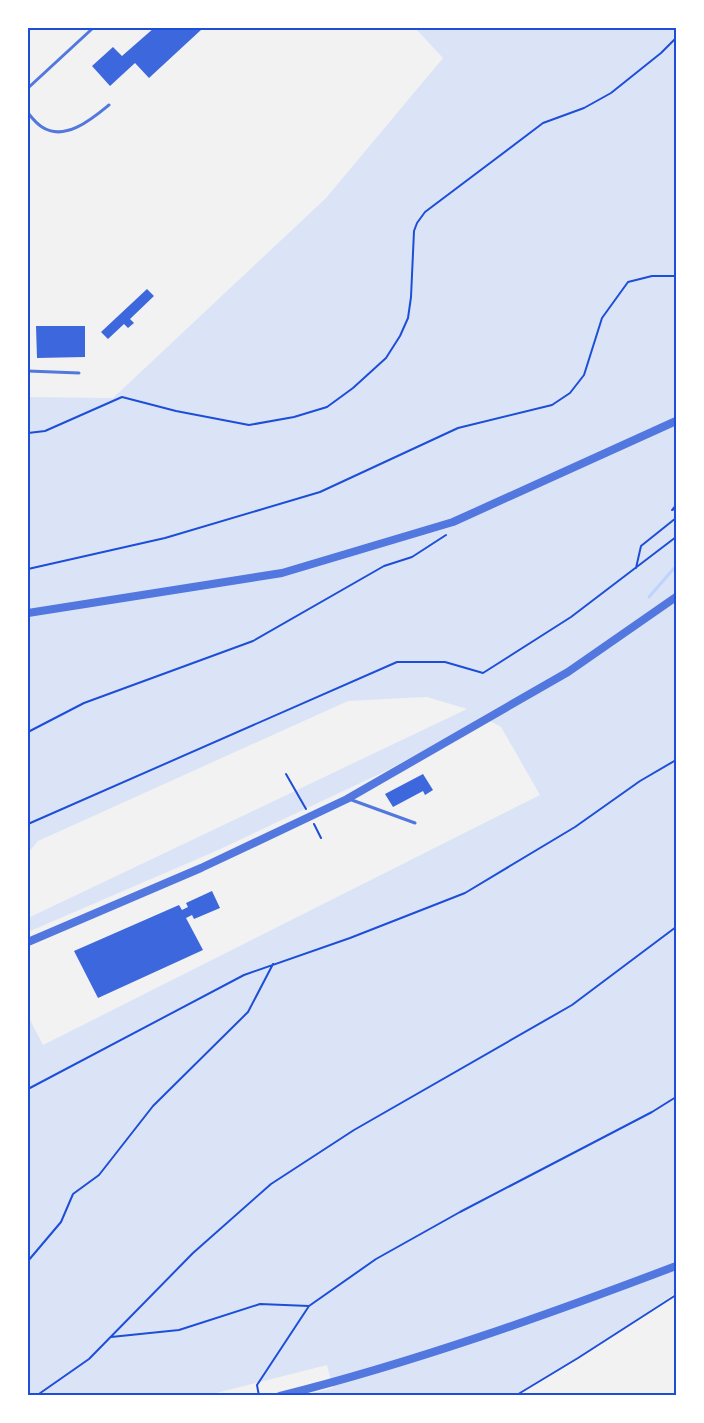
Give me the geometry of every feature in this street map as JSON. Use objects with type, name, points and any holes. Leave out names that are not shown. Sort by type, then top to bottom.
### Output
[{"type":"street","points":[[28,613],[282,573],[453,522],[676,421]]},
{"type":"street","points":[[28,942],[201,868],[347,799],[568,672],[676,597]]},
{"type":"street","points":[[280,1396],[373,1371],[590,1298],[676,1266]]},
{"type":"lane","points":[[28,88],[93,28]]},
{"type":"lane","points":[[28,113],[43,128],[61,132],[88,123],[108,105]]},
{"type":"lane","points":[[28,371],[79,373]]},
{"type":"lane","points":[[347,799],[415,822]]},
{"type":"path","points":[[28,433],[45,431],[122,398],[248,425],[294,418],[327,407],[353,388],[386,358],[400,336],[408,318],[410,304],[414,231],[417,222],[425,212],[542,123],[584,108],[611,93],[661,53],[676,38]]},
{"type":"path","points":[[28,569],[165,538],[320,492],[458,428],[552,405],[570,393],[584,375],[602,318],[628,282],[652,276],[676,276]]},
{"type":"path","points":[[636,568],[641,546],[676,518]]},
{"type":"path","points":[[28,732],[84,702],[253,641],[384,566],[412,557],[447,534],[453,522]]},
{"type":"path","points":[[28,824],[397,662],[445,662],[483,673],[571,617],[676,537]]},
{"type":"path","points":[[28,1089],[244,975],[350,938],[465,893],[575,827],[640,780],[676,760]]},
{"type":"path","points":[[286,774],[292,784]]},
{"type":"path","points":[[36,1396],[89,1359],[193,1253],[271,1184],[354,1130],[572,1005],[676,927]]},
{"type":"path","points":[[28,1261],[61,1222],[73,1194],[99,1176],[153,1106],[248,1012],[273,964]]},
{"type":"path","points":[[259,1396],[257,1385],[309,1306],[376,1259],[460,1212],[652,1112],[676,1097]]},
{"type":"path","points":[[515,1396],[676,1295]]},
{"type":"path","points":[[110,1337],[179,1330],[260,1304],[309,1306]]},
{"type":"shaded area","points":[[415,28],[676,28],[676,1293],[578,1358],[515,1395],[303,1395],[333,1388],[327,1365],[208,1395],[28,1395],[28,1016],[43,1045],[540,795],[501,727],[483,717],[388,770],[216,851],[28,932],[28,918],[467,709],[427,697],[348,701],[38,841],[28,853],[28,397],[113,398],[326,198],[443,58]]},
{"type":"building","points":[[154,28],[202,29],[149,78],[135,63],[110,86],[92,66],[113,47],[122,56]]},
{"type":"building","points":[[147,289],[154,296],[130,319],[134,323],[128,328],[124,324],[108,339],[101,332]]},
{"type":"building","points":[[36,326],[85,326],[85,357],[37,358]]},
{"type":"building","points":[[423,774],[433,790],[425,795],[423,791],[393,807],[385,794]]},
{"type":"building","points":[[212,891],[220,908],[194,919],[192,915],[186,918],[203,950],[98,998],[74,951],[179,905],[182,910],[188,907],[186,903]]},
{"type":"waterway","points":[[649,597],[676,566]]}]
